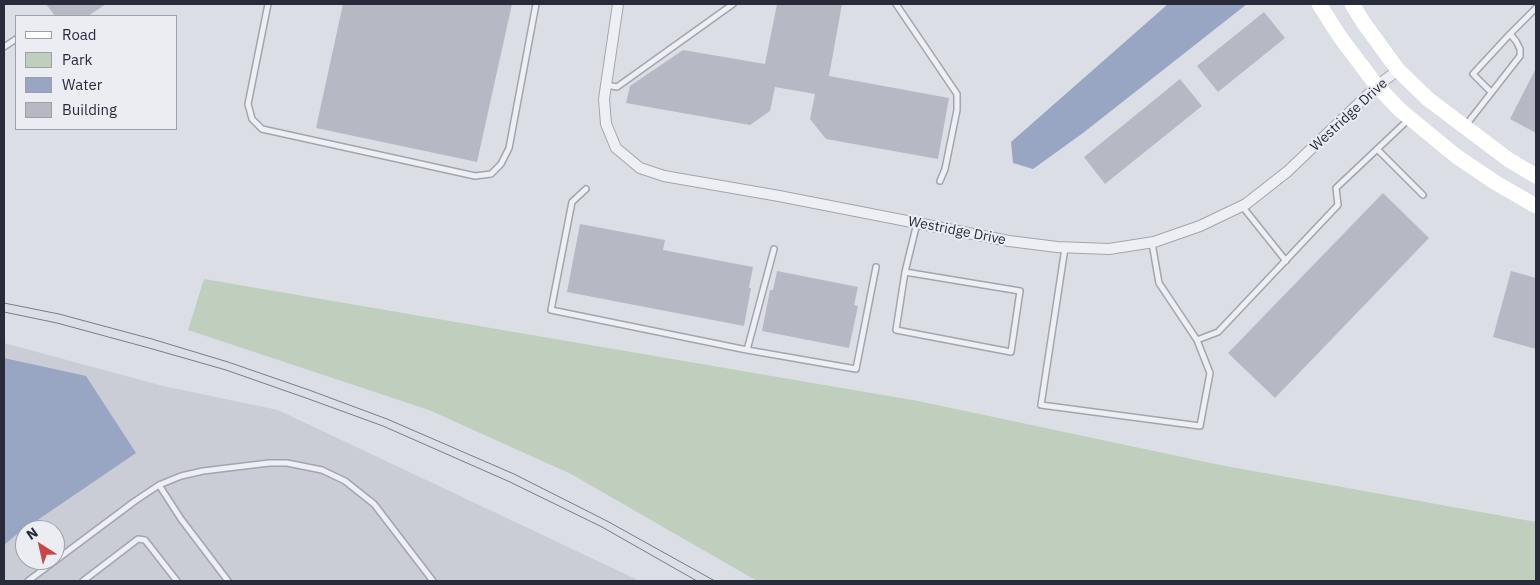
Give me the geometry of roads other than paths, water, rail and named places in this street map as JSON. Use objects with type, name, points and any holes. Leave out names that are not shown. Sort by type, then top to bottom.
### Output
[{"type":"main road","points":[[1319,4],[1340,37],[1378,86],[1400,110],[1456,156],[1496,183],[1536,206]]},
{"type":"main road","points":[[1352,4],[1398,70],[1428,98],[1464,127],[1508,160],[1536,176]]},
{"type":"street","name":"Westridge Drive","points":[[618,4],[604,99],[606,124],[616,148],[640,168],[664,176],[1009,241],[1065,248],[1109,249],[1151,242],[1200,226],[1242,206],[1288,171],[1378,86],[1398,70]]},
{"type":"lane","points":[[268,4],[248,104],[252,119],[262,129],[475,176],[491,174],[501,164],[509,148],[536,4]]},
{"type":"lane","points":[[606,85],[617,87],[733,4]]},
{"type":"lane","points":[[896,4],[957,94],[958,102],[950,144],[945,169],[940,181]]},
{"type":"lane","points":[[1491,92],[1473,74],[1536,8]]},
{"type":"lane","points":[[1464,127],[1520,56],[1520,49],[1510,34]]},
{"type":"lane","points":[[4,47],[15,40]]},
{"type":"lane","points":[[1197,340],[1218,332],[1338,205],[1336,188],[1410,118]]},
{"type":"lane","points":[[1377,149],[1423,195]]},
{"type":"lane","points":[[586,189],[572,202],[551,310],[748,350],[856,369],[876,267]]},
{"type":"lane","points":[[1242,206],[1286,261]]},
{"type":"lane","points":[[904,272],[1020,291],[1011,352],[896,330],[904,272],[917,223]]},
{"type":"lane","points":[[1065,248],[1041,405],[1200,426],[1210,373],[1197,340],[1159,283],[1151,242]]},
{"type":"lane","points":[[748,350],[774,249]]},
{"type":"lane","points":[[30,580],[159,485],[181,476],[202,471],[269,463],[322,470],[345,481],[374,504],[433,581]]},
{"type":"lane","points":[[159,485],[181,519],[228,581]]},
{"type":"lane","points":[[83,581],[138,539],[145,540],[177,581]]},
{"type":"water","points":[[1168,4],[1247,4],[1083,133],[1033,169],[1013,163],[1011,142]]},
{"type":"water","points":[[4,358],[86,376],[136,453],[38,520],[15,520],[15,536],[4,545]]},
{"type":"tram line","points":[[4,303],[59,314],[228,362],[387,419],[514,474],[607,521],[715,581]]},
{"type":"tram line","points":[[4,312],[57,323],[226,370],[383,426],[510,482],[602,527],[697,581]]}]
